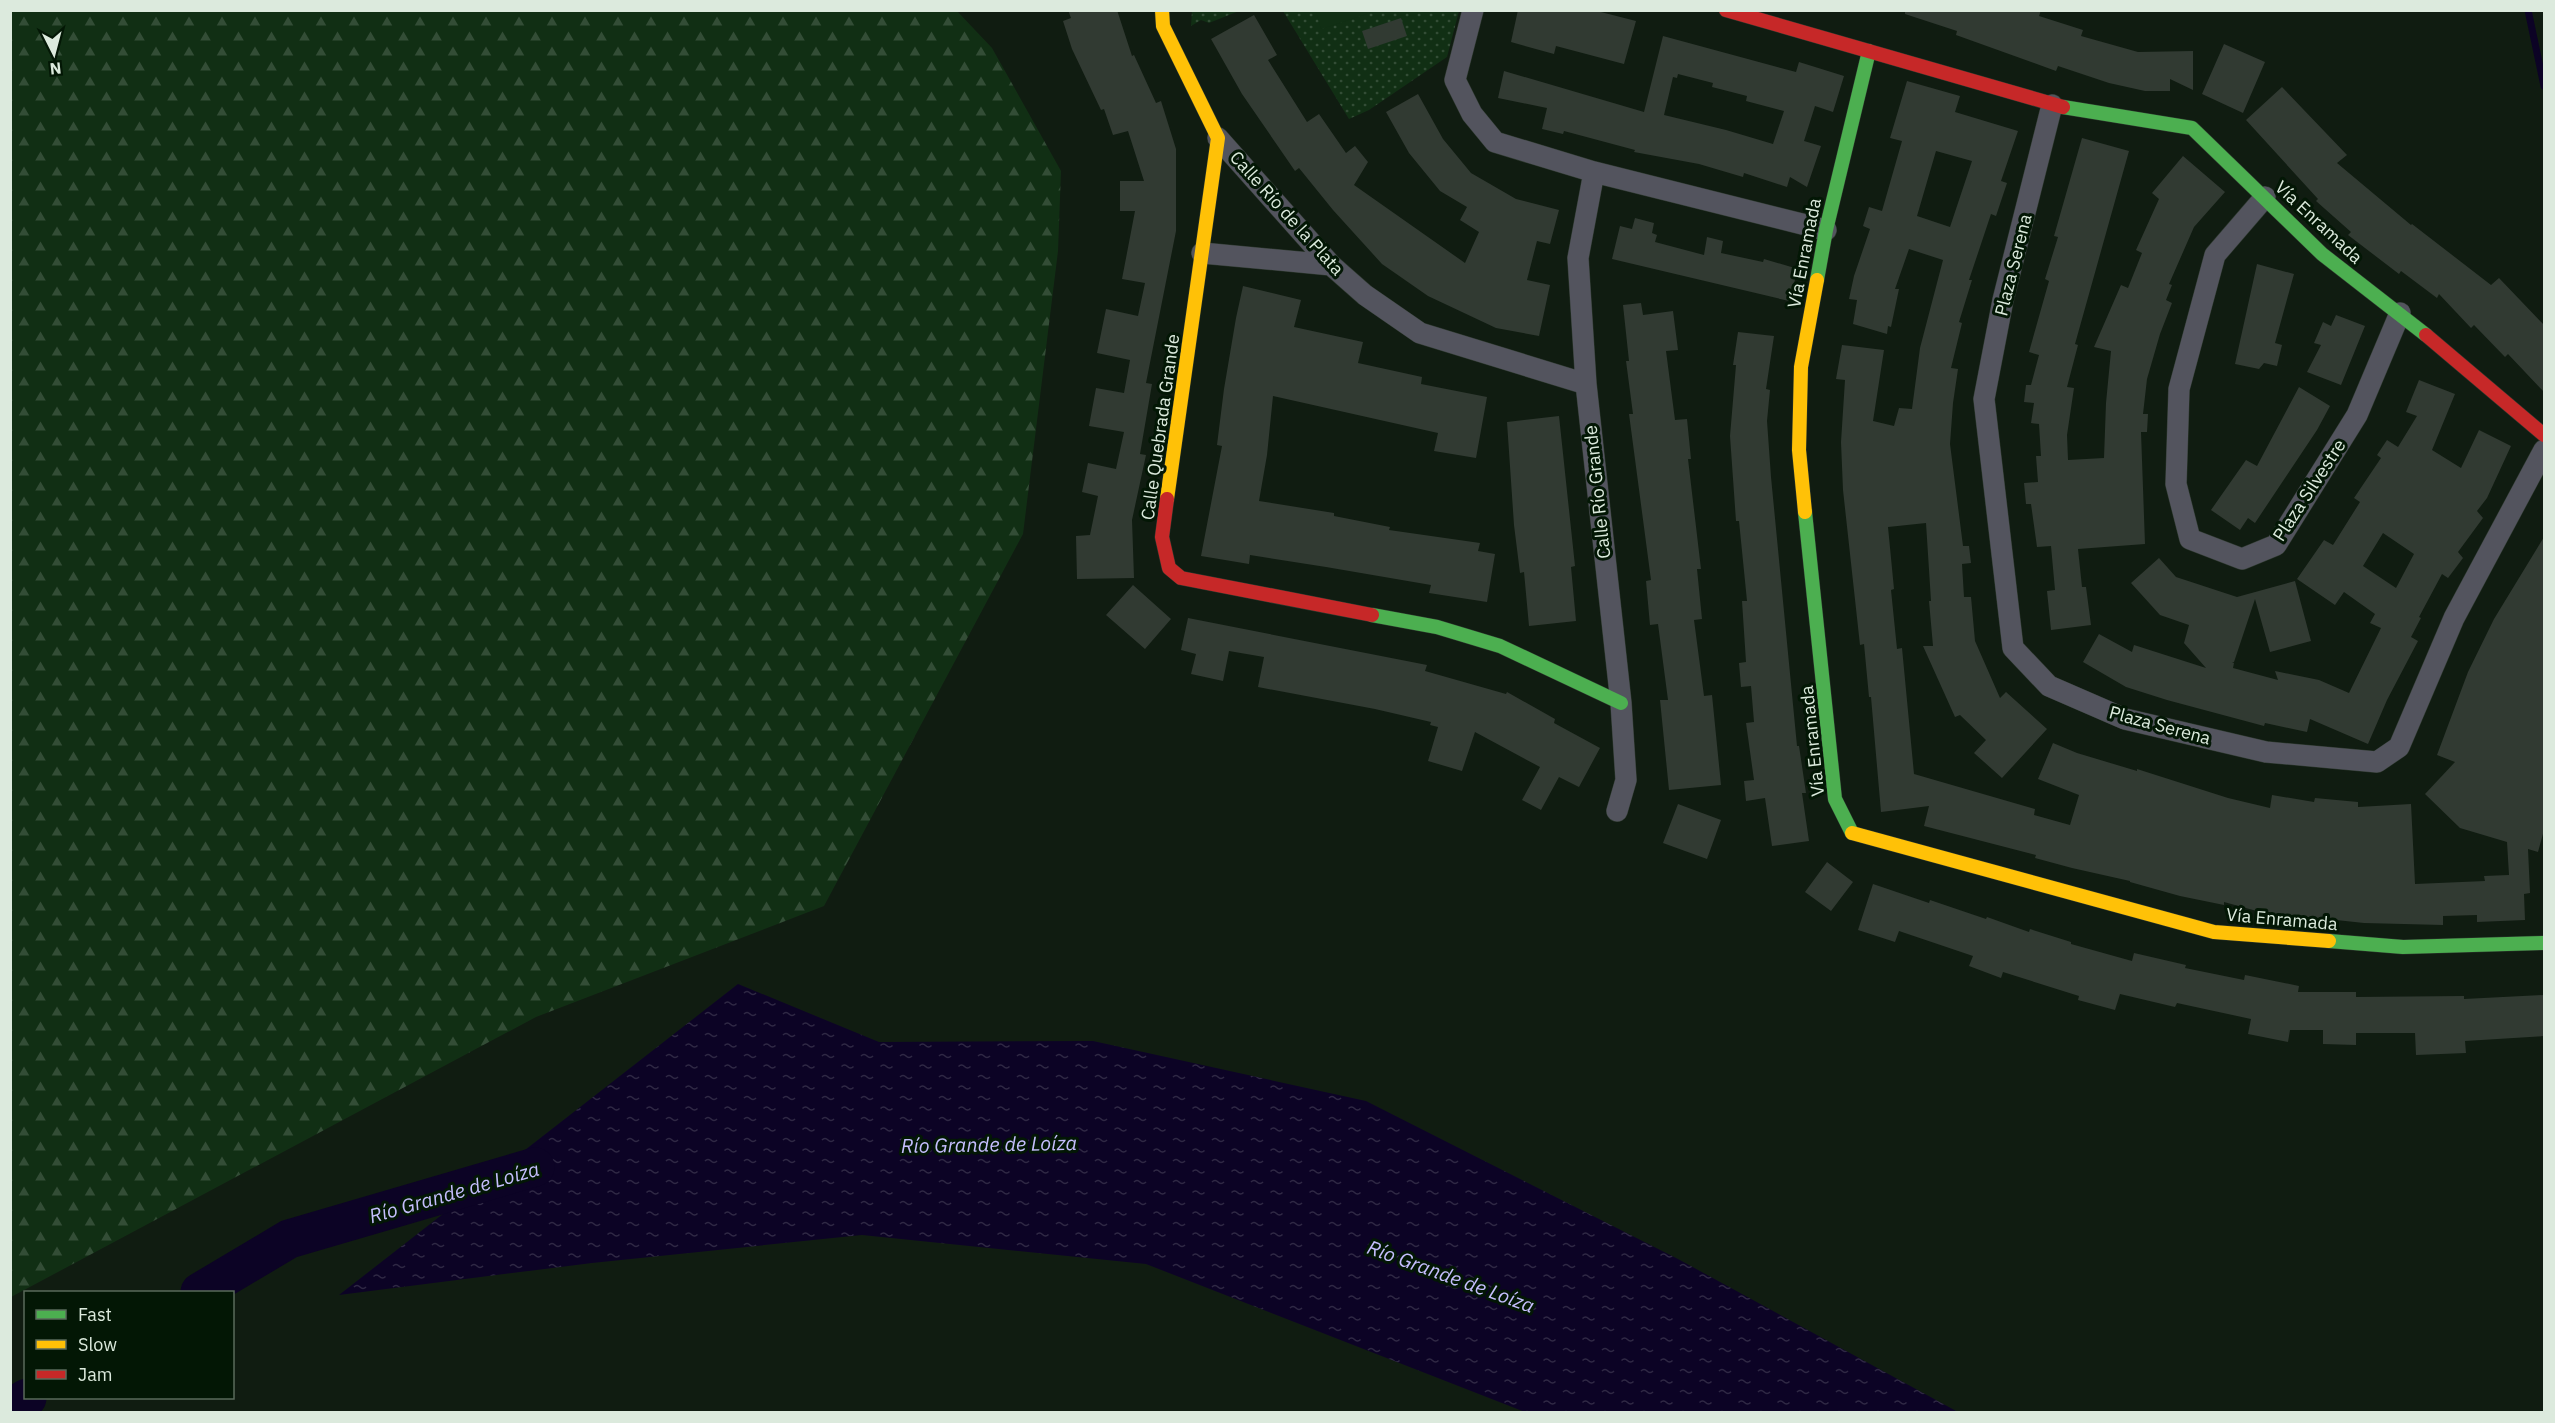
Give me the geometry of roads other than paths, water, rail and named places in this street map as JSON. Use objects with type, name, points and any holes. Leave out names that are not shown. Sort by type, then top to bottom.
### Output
[{"type":"street","points":[[1161,10],[1163,26],[1218,138]]},
{"type":"street","points":[[1473,10],[1455,80],[1472,114],[1495,142],[1594,172],[1826,230]]},
{"type":"street","name":"Vía Enramada","points":[[1726,10],[2052,105],[2192,128],[2322,254],[2400,313],[2544,435]]},
{"type":"street","name":"Vía Enramada","points":[[1869,51],[1826,230],[1801,366],[1799,450],[1835,799],[1853,834],[2214,932],[2403,947],[2544,941]]},
{"type":"street","name":"Plaza Serena","points":[[2052,105],[2003,300],[1984,399],[2013,648],[2049,686],[2125,719],[2222,742],[2266,752],[2377,762],[2399,747],[2454,618],[2544,450]]},
{"type":"street","name":"Calle Quebrada Grande","points":[[1218,138],[1162,537],[1169,568],[1181,578],[1437,627],[1490,643],[1621,703]]},
{"type":"street","name":"Calle Río de la Plata","points":[[1218,138],[1330,265],[1365,295],[1420,333],[1586,384]]},
{"type":"street","name":"Calle Río Grande","points":[[1594,172],[1578,258],[1586,384],[1621,703],[1626,780],[1617,811]]},
{"type":"street","name":"Plaza Silvestre","points":[[2265,197],[2215,255],[2179,388],[2176,484],[2190,539],[2242,559],[2276,545],[2357,415],[2400,313]]},
{"type":"street","points":[[1202,253],[1330,265]]},
{"type":"water","points":[[738,984],[879,1042],[1093,1041],[1366,1101],[1678,1259],[1958,1412],[1525,1412],[1146,1264],[862,1235],[592,1263],[339,1295]]},
{"type":"waterway","points":[[2528,10],[2544,86]]},
{"type":"waterway","name":"Río Grande de Loíza","points":[[202,1291],[289,1239],[535,1167]]},
{"type":"waterway","name":"Río Grande de Loíza","points":[[10,1408],[25,1399]]}]
